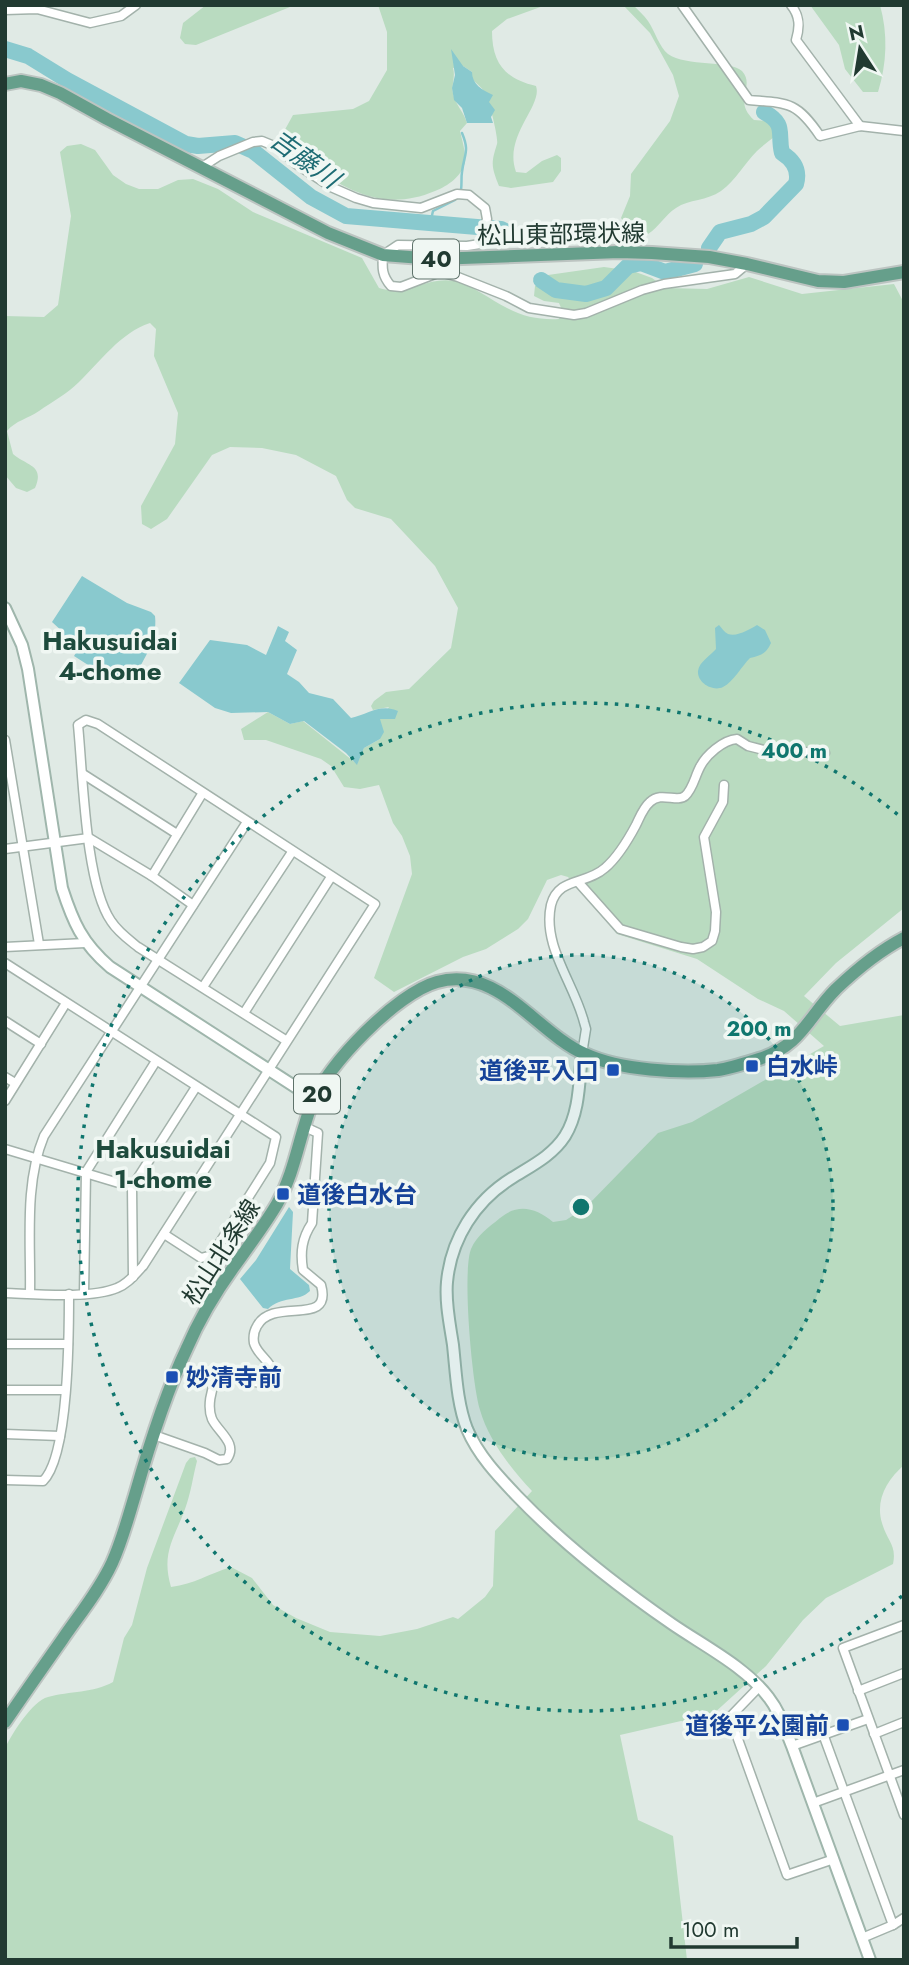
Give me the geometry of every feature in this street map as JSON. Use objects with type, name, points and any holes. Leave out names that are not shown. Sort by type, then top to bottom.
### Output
[{"type":"main road","name":"松山東部環状線","points":[[5,84],[21,81],[51,89],[328,233],[383,254],[435,259],[641,253],[709,257],[818,281],[844,282],[904,272]]},
{"type":"main road","name":"松山北条線","points":[[5,1722],[111,1566],[187,1347],[220,1286],[277,1203],[293,1170],[314,1099],[343,1056],[397,1004],[418,990],[448,980],[474,981],[515,1002],[582,1054],[633,1067],[720,1070],[763,1058],[794,1042],[835,990],[884,948],[904,938]]},
{"type":"street","points":[[5,10],[37,9],[90,23],[121,16],[136,5]]},
{"type":"street","points":[[682,5],[749,100],[793,105],[806,116],[820,136],[860,126],[904,131]]},
{"type":"street","points":[[791,5],[800,28],[796,40],[860,126]]},
{"type":"street","points":[[202,167],[253,142],[270,143],[331,187],[373,204],[421,208],[457,194],[469,195],[485,208],[487,219],[480,244],[398,244],[383,254],[384,278],[391,286],[401,287],[440,272],[506,296],[529,309],[574,315],[653,287],[735,274],[747,264]]},
{"type":"street","points":[[5,608],[22,645],[28,669],[62,888],[85,943],[110,967],[140,988],[314,1099]]},
{"type":"street","points":[[5,1293],[84,1294],[116,1289],[143,1266],[375,904],[97,724],[86,720],[78,725],[96,888],[110,920],[120,933],[159,961],[287,1041]]},
{"type":"street","points":[[825,752],[764,750],[748,746],[737,739],[725,743],[700,765],[685,795],[680,798],[658,797],[650,801],[611,862],[593,877],[562,886],[554,894],[549,917],[553,945],[568,976],[586,1029],[575,1113],[566,1135],[556,1148],[493,1192],[469,1218],[455,1247],[447,1284],[457,1386],[464,1419],[475,1444],[488,1464],[534,1514],[619,1587],[734,1666],[759,1687],[775,1707],[792,1746],[870,1960]]},
{"type":"street","points":[[5,740],[38,944]]},
{"type":"street","points":[[83,774],[177,834]]},
{"type":"street","points":[[579,883],[620,929],[693,949],[712,941],[716,912],[704,837],[723,802],[724,785]]},
{"type":"street","points":[[152,876],[202,794]]},
{"type":"street","points":[[30,1293],[32,1186],[35,1158],[44,1136],[247,822]]},
{"type":"street","points":[[5,849],[89,838],[152,876],[193,905]]},
{"type":"street","points":[[204,987],[292,852]]},
{"type":"street","points":[[244,1013],[331,877]]},
{"type":"street","points":[[5,947],[85,943]]},
{"type":"street","points":[[5,963],[276,1137],[270,1163],[212,1255],[201,1258],[163,1234]]},
{"type":"street","points":[[5,1101],[66,1003]]},
{"type":"street","points":[[5,1021],[41,1044]]},
{"type":"street","points":[[84,1294],[86,1172],[156,1060]]},
{"type":"street","points":[[5,1077],[15,1083]]},
{"type":"street","points":[[133,1276],[132,1187],[196,1087]]},
{"type":"street","points":[[155,1435],[219,1460],[228,1458],[230,1447],[212,1419],[210,1409],[212,1387],[216,1379],[231,1375],[255,1382],[268,1382],[273,1371],[255,1345],[257,1325],[272,1312],[309,1310],[319,1303],[321,1284],[303,1270],[302,1262],[305,1234],[312,1223],[318,1133],[305,1127]]},
{"type":"street","points":[[5,1149],[132,1187]]},
{"type":"street","points":[[5,1480],[43,1480],[49,1474],[59,1448],[68,1344],[69,1294]]},
{"type":"street","points":[[5,1344],[68,1344]]},
{"type":"street","points":[[5,1390],[64,1390]]},
{"type":"street","points":[[5,1434],[60,1436]]},
{"type":"street","points":[[904,1625],[843,1648],[904,1815]]},
{"type":"street","points":[[858,1691],[904,1673]]},
{"type":"street","points":[[759,1687],[730,1717],[787,1875],[834,1859]]},
{"type":"street","points":[[792,1746],[868,1718]]},
{"type":"street","points":[[874,1734],[904,1722]]},
{"type":"street","points":[[823,1734],[893,1925]]},
{"type":"street","points":[[813,1803],[904,1770]]},
{"type":"street","points":[[862,1938],[904,1918]]},
{"type":"green space","points":[[206,5],[295,5],[196,45],[185,44],[180,38],[183,23]]},
{"type":"green space","points":[[378,5],[546,5],[507,19],[492,31],[495,52],[502,68],[516,79],[536,86],[534,103],[518,134],[515,146],[513,159],[516,172],[526,173],[542,161],[557,155],[561,158],[561,171],[553,182],[511,188],[499,186],[493,165],[497,140],[486,94],[472,79],[472,72],[463,66],[453,68],[453,93],[467,123],[460,131],[465,162],[458,176],[440,189],[418,197],[401,199],[370,196],[326,175],[291,148],[282,135],[293,115],[353,109],[369,101],[387,70],[387,32]]},
{"type":"green space","points":[[623,5],[633,5],[643,15],[668,54],[686,61],[728,66],[742,71],[747,83],[744,100],[748,113],[754,120],[767,121],[773,129],[774,137],[757,151],[721,191],[676,208],[648,234],[626,225],[621,218],[630,196],[631,174],[670,121],[679,96],[673,75],[650,33]]},
{"type":"green space","points":[[810,5],[880,5],[885,48],[878,92],[863,92],[845,69],[839,45]]},
{"type":"green space","points":[[81,144],[95,150],[113,175],[139,189],[158,189],[178,180],[193,179],[218,189],[253,212],[362,258],[379,288],[389,290],[435,281],[454,281],[475,289],[519,314],[559,319],[562,310],[559,303],[544,301],[534,296],[535,286],[548,275],[604,267],[633,271],[652,278],[666,288],[707,289],[749,277],[802,294],[894,284],[904,303],[904,908],[836,963],[804,996],[840,1026],[904,1015],[904,1465],[892,1477],[881,1498],[880,1506],[882,1523],[893,1547],[894,1558],[893,1564],[826,1598],[803,1620],[766,1666],[701,1725],[681,1721],[620,1735],[638,1820],[673,1836],[687,1960],[5,1960],[5,1748],[23,1719],[42,1700],[113,1682],[147,1568],[190,1458],[195,1457],[197,1461],[185,1509],[168,1555],[171,1587],[231,1567],[252,1578],[273,1605],[330,1632],[380,1636],[417,1629],[453,1617],[458,1619],[485,1597],[493,1586],[495,1531],[532,1491],[501,1453],[480,1410],[471,1354],[467,1280],[468,1261],[473,1244],[487,1229],[513,1210],[534,1211],[553,1222],[566,1220],[586,1207],[658,1133],[692,1122],[824,1046],[784,1011],[758,999],[697,959],[617,934],[568,877],[561,875],[547,880],[528,919],[518,929],[486,949],[463,957],[394,992],[374,978],[412,874],[410,856],[393,823],[379,785],[360,789],[344,787],[331,766],[321,759],[266,740],[244,740],[241,729],[268,712],[290,724],[303,721],[357,764],[364,748],[380,739],[380,719],[389,707],[373,710],[371,706],[374,701],[386,692],[409,689],[451,648],[458,608],[435,566],[391,519],[355,508],[347,500],[336,476],[296,455],[262,448],[230,447],[212,455],[167,519],[151,529],[142,524],[141,506],[175,444],[178,413],[154,356],[156,329],[150,323],[129,333],[70,390],[7,431],[13,454],[36,470],[38,480],[35,488],[27,492],[16,488],[5,475],[5,316],[44,317],[58,305],[71,216],[60,152],[67,146]]},
{"type":"water","points":[[451,49],[463,66],[472,72],[478,86],[493,95],[489,102],[495,110],[491,117],[493,123],[467,123],[462,108],[454,100],[452,88],[455,75]]},
{"type":"water","points":[[82,576],[155,616],[152,643],[130,683],[96,670],[74,656],[79,648],[52,622]]},
{"type":"water","points":[[719,625],[728,634],[736,634],[757,625],[765,630],[771,643],[767,650],[750,658],[727,685],[715,688],[703,683],[698,671],[716,649],[715,628]]},
{"type":"water","points":[[278,626],[289,632],[285,641],[297,650],[287,674],[309,693],[333,699],[351,718],[386,708],[398,711],[395,719],[380,719],[384,732],[380,739],[364,748],[357,765],[346,753],[304,721],[290,724],[268,712],[231,713],[215,708],[179,683],[210,640],[247,645],[266,655]]},
{"type":"water","points":[[289,1207],[293,1212],[290,1269],[309,1285],[310,1291],[301,1297],[279,1302],[268,1309],[263,1308],[240,1279],[256,1260]]},
{"type":"waterway","name":"吉藤川","points":[[5,49],[28,56],[186,144],[198,146],[235,143],[253,151],[311,197],[346,216],[501,229],[513,235]]},
{"type":"waterway","name":"吉藤川","points":[[709,248],[720,232],[751,224],[764,217],[796,184],[795,166],[782,153],[778,125],[764,112]]},
{"type":"waterway","points":[[461,190],[466,149],[462,133]]},
{"type":"waterway","points":[[430,224],[433,211],[455,200]]},
{"type":"waterway","name":"吉藤川","points":[[541,280],[556,290],[586,294],[606,288],[628,266],[641,263],[665,272],[695,264]]},
{"type":"place","name":"白水峠","points":[[752,1066]]},
{"type":"place","name":"道後平入口","points":[[613,1070]]},
{"type":"place","name":"道後白水台","points":[[283,1194]]},
{"type":"place","name":"妙清寺前","points":[[172,1377]]},
{"type":"place","name":"道後平公園前","points":[[843,1725]]},
{"type":"district","name":"Hakusuidai 4-chome","points":[[110,656]]},
{"type":"district","name":"Hakusuidai 1-chome","points":[[163,1164]]}]
